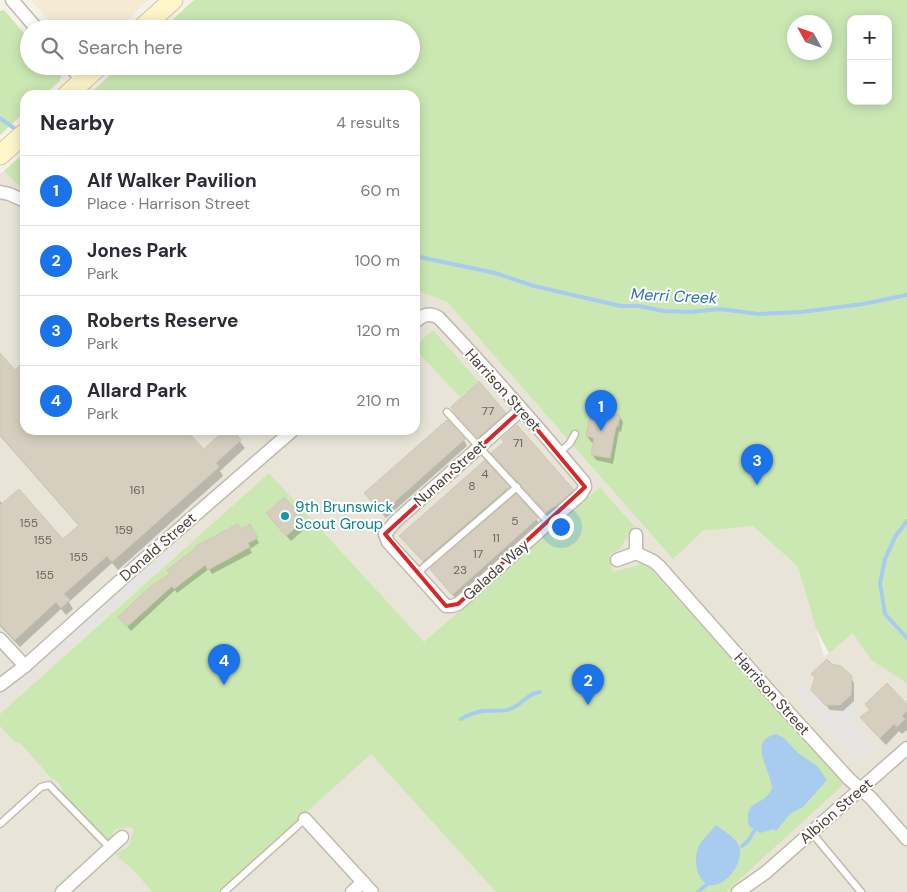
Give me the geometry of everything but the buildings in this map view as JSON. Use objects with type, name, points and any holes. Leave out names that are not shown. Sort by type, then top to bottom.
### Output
[{"type":"main road","points":[[151,20],[173,0]]},
{"type":"main road","points":[[73,90],[90,75]]},
{"type":"main road","points":[[1,154],[20,137]]},
{"type":"street","points":[[12,0],[29,20]]},
{"type":"street","points":[[78,75],[83,81]]},
{"type":"street","points":[[3,191],[20,199]]},
{"type":"street","name":"Harrison Street","points":[[420,319],[431,314],[439,318],[559,453],[584,482],[585,487]]},
{"type":"street","name":"Nunan Street","points":[[446,606],[388,542],[385,534],[394,522],[521,410]]},
{"type":"street","name":"Donald Street","points":[[0,685],[25,666],[287,435]]},
{"type":"street","name":"Galada Way","points":[[446,606],[458,604],[581,494],[585,487]]},
{"type":"street","points":[[617,560],[636,553],[636,535]]},
{"type":"street","name":"Harrison Street","points":[[636,553],[659,566],[788,712],[849,779],[871,798],[907,839]]},
{"type":"street","points":[[0,639],[25,666]]},
{"type":"street","name":"Donald Street","points":[[0,692],[25,666]]},
{"type":"street","name":"Albion Street","points":[[738,892],[765,873],[812,833],[907,748]]},
{"type":"street","points":[[305,819],[367,887],[352,892]]},
{"type":"street","points":[[62,892],[122,837]]},
{"type":"street","name":"Albion Street","points":[[749,892],[765,873]]},
{"type":"lane","points":[[448,412],[549,523]]},
{"type":"lane","points":[[559,453],[570,443],[575,434]]},
{"type":"lane","points":[[416,574],[517,487]]},
{"type":"lane","points":[[0,824],[41,787],[49,785],[110,848]]},
{"type":"lane","points":[[224,892],[305,819]]},
{"type":"lane","points":[[812,833],[861,892]]},
{"type":"highlighted area","points":[[521,410],[585,487],[458,604],[446,606],[385,534]]},
{"type":"shaded area","points":[[31,0],[149,0],[127,20],[48,20]]},
{"type":"shaded area","points":[[4,171],[20,187],[20,435],[420,435],[420,293],[422,291],[447,302],[673,558],[703,531],[753,526],[798,567],[824,657],[853,632],[907,664],[907,892],[0,892],[0,174]]},
{"type":"shaded area","points":[[178,539],[175,554],[0,707],[0,697]]},
{"type":"shaded area","points":[[804,682],[834,715],[850,703],[858,710],[857,724],[867,729],[866,738],[874,750],[858,764],[794,693]]},
{"type":"green space","points":[[194,0],[907,0],[907,683],[871,660],[853,633],[829,653],[816,629],[798,567],[753,526],[703,531],[673,559],[447,302],[422,292],[420,294],[420,90],[94,90],[110,75],[420,75],[420,20],[172,20]]},
{"type":"green space","points":[[4,10],[20,29],[20,75],[61,75],[60,81],[50,90],[20,90],[20,117],[0,135],[0,11]]},
{"type":"green space","points":[[20,157],[20,187],[4,171]]},
{"type":"green space","points":[[433,330],[478,381],[460,397],[420,354],[420,342]]},
{"type":"green space","points":[[269,473],[424,642],[600,487],[634,526],[620,549],[609,555],[613,572],[645,563],[844,784],[726,892],[496,892],[371,754],[218,892],[152,892],[137,874],[114,853],[125,849],[129,845],[134,830],[131,827],[116,829],[108,843],[63,794],[58,782],[51,778],[20,743],[15,742],[0,726],[0,714]]},
{"type":"water","points":[[776,734],[784,738],[798,753],[817,766],[827,780],[803,807],[790,814],[776,831],[774,829],[760,833],[749,826],[748,817],[752,807],[764,798],[772,788],[761,749],[767,738]]},
{"type":"water","points":[[716,825],[732,837],[739,846],[740,852],[738,864],[731,875],[721,883],[709,885],[700,877],[696,858],[701,843]]},
{"type":"waterway","name":"Merri Creek","points":[[0,118],[18,131]]},
{"type":"waterway","name":"Merri Creek","points":[[420,257],[495,273],[534,286],[621,306],[639,306],[663,311],[690,312],[720,309],[759,314],[801,312],[863,304],[907,295]]},
{"type":"waterway","name":"Merri Creek","points":[[907,521],[895,537],[885,559],[880,583],[885,614],[907,638]]},
{"type":"waterway","points":[[461,719],[480,711],[510,709],[540,692]]},
{"type":"waterway","points":[[742,846],[748,841],[754,831]]},
{"type":"waterway","points":[[698,892],[710,882]]},
{"type":"place","name":"Alf Walker Pavilion","points":[[601,431]]},
{"type":"place","name":"Roberts Reserve","points":[[757,485]]},
{"type":"place","name":"9th Brunswick Scout Group","points":[[285,516]]},
{"type":"place","name":"Allard Park","points":[[224,685]]},
{"type":"place","name":"Jones Park","points":[[588,705]]}]
